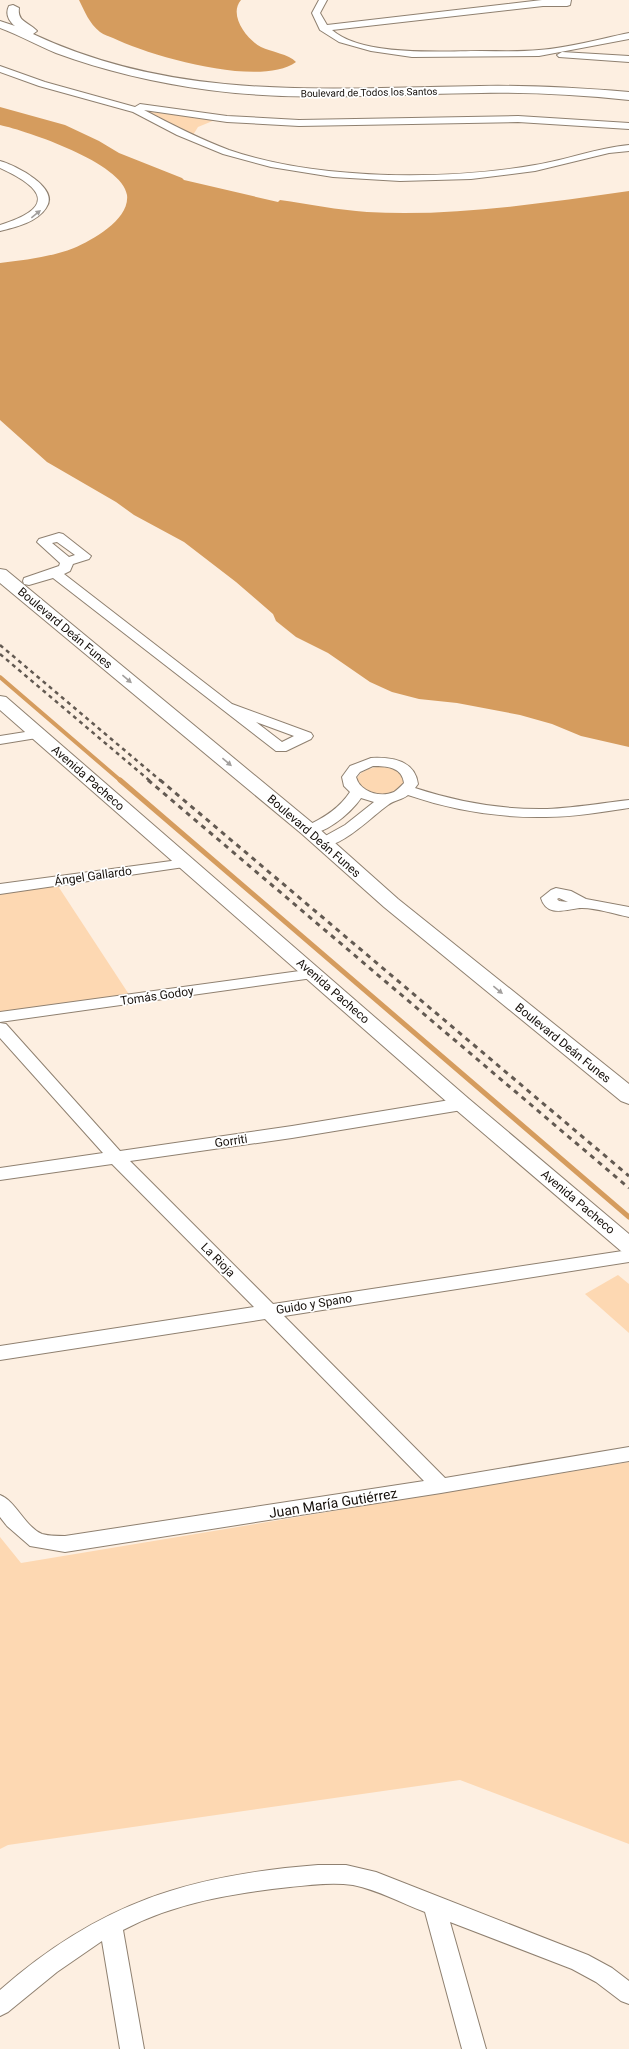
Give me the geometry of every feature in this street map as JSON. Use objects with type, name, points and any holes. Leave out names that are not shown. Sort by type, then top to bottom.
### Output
[{"type":"main road","name":"Boulevard Deán Funes","points":[[0,557],[324,834],[391,903],[629,1096]]},
{"type":"main road","name":"Boulevard Deán Funes","points":[[0,574],[629,1078]]},
{"type":"street","points":[[323,0],[316,13],[318,21],[323,28],[333,36],[377,50],[412,54],[539,53],[629,59]]},
{"type":"street","points":[[323,28],[546,2],[563,4],[567,3],[567,0]]},
{"type":"street","points":[[0,15],[12,4]]},
{"type":"street","name":"Boulevard de Todos los Santos","points":[[12,4],[13,15],[20,24],[48,39],[82,52],[134,67],[208,80],[326,90],[480,85],[575,87],[629,91]]},
{"type":"street","name":"Boulevard de Todos los Santos","points":[[0,24],[58,50],[103,65],[161,78],[224,88],[332,95],[459,90],[526,90],[629,96]]},
{"type":"street","points":[[539,53],[629,36]]},
{"type":"street","points":[[603,40],[599,45],[601,51],[616,58]]},
{"type":"street","points":[[0,69],[49,86],[115,103],[147,115],[196,141],[251,159],[302,170],[400,178],[463,176],[508,172],[563,162],[609,150],[629,148]]},
{"type":"street","points":[[115,103],[227,119],[306,123],[368,123],[480,118],[558,120],[629,126]]},
{"type":"street","points":[[196,141],[197,134],[202,128],[227,119]]},
{"type":"street","points":[[598,123],[609,126],[619,136],[617,145],[609,150]]},
{"type":"street","points":[[0,164],[14,170],[29,180],[42,190],[45,197],[44,205],[34,216],[0,228]]},
{"type":"street","points":[[29,581],[66,568],[67,562]]},
{"type":"street","points":[[55,572],[226,706],[281,748],[306,736],[226,706]]},
{"type":"street","name":"Avenida Pacheco","points":[[0,701],[462,1104],[629,1246]]},
{"type":"street","points":[[0,740],[38,734]]},
{"type":"street","points":[[324,834],[390,797],[407,790],[411,784],[411,778],[404,769],[392,763],[370,762],[357,767],[349,775],[348,781],[351,787],[357,792],[372,798],[390,797]]},
{"type":"street","points":[[407,790],[461,806],[522,813],[549,813],[629,804]]},
{"type":"street","points":[[324,834],[357,792]]},
{"type":"street","name":"Ángel Gallardo","points":[[1,886],[186,863]]},
{"type":"street","points":[[581,903],[629,912]]},
{"type":"street","name":"Tomás Godoy","points":[[0,1017],[314,974]]},
{"type":"street","name":"La Rioja","points":[[0,1028],[117,1158],[441,1486]]},
{"type":"street","name":"Gorriti","points":[[0,1174],[292,1132],[462,1104]]},
{"type":"street","name":"Guido y Spano","points":[[0,1353],[629,1256]]},
{"type":"street","name":"Juan María Gutiérrez","points":[[0,1503],[14,1521],[37,1541],[65,1544],[441,1486],[629,1454]]},
{"type":"street","points":[[0,2005],[36,1976],[111,1925],[144,1909],[192,1894],[250,1882],[315,1875],[354,1876],[389,1886],[434,1906],[534,1942],[580,1962],[604,1976],[629,1994]]},
{"type":"street","points":[[434,1906],[474,2049]]},
{"type":"street","points":[[111,1925],[132,2049]]},
{"type":"shaded area","points":[[79,0],[241,0],[238,6],[238,20],[250,39],[265,49],[289,57],[296,62],[279,69],[257,72],[232,71],[152,53],[102,33],[96,29],[85,13]]},
{"type":"shaded area","points":[[0,107],[65,125],[99,141],[119,153],[184,180],[278,202],[280,200],[367,212],[433,213],[498,208],[629,191],[629,747],[581,736],[552,724],[520,715],[457,703],[419,699],[392,692],[370,682],[328,653],[296,637],[276,621],[273,614],[236,582],[184,542],[134,515],[116,502],[47,462],[0,420],[0,263],[56,254],[91,240],[109,228],[117,220],[123,212],[127,195],[122,183],[109,171],[92,160],[51,141],[0,125]]},
{"type":"shaded area","points":[[143,111],[215,120],[198,127],[193,135]]},
{"type":"shaded area","points":[[377,767],[392,768],[396,770],[402,775],[405,785],[390,795],[366,793],[356,780],[362,772]]},
{"type":"shaded area","points":[[56,883],[130,996],[0,1015],[0,891]]},
{"type":"shaded area","points":[[618,1275],[629,1284],[629,1333],[585,1294]]},
{"type":"shaded area","points":[[629,1462],[629,1844],[460,1780],[8,1845],[0,1849],[0,1537],[21,1563]]},
{"type":"waterway","points":[[0,677],[121,781]]},
{"type":"waterway","points":[[120,780],[629,1217]]},
{"type":"railway","points":[[0,645],[161,781]]},
{"type":"railway","points":[[0,654],[150,781]]},
{"type":"railway","points":[[148,780],[629,1188]]},
{"type":"railway","points":[[160,780],[629,1176]]}]
